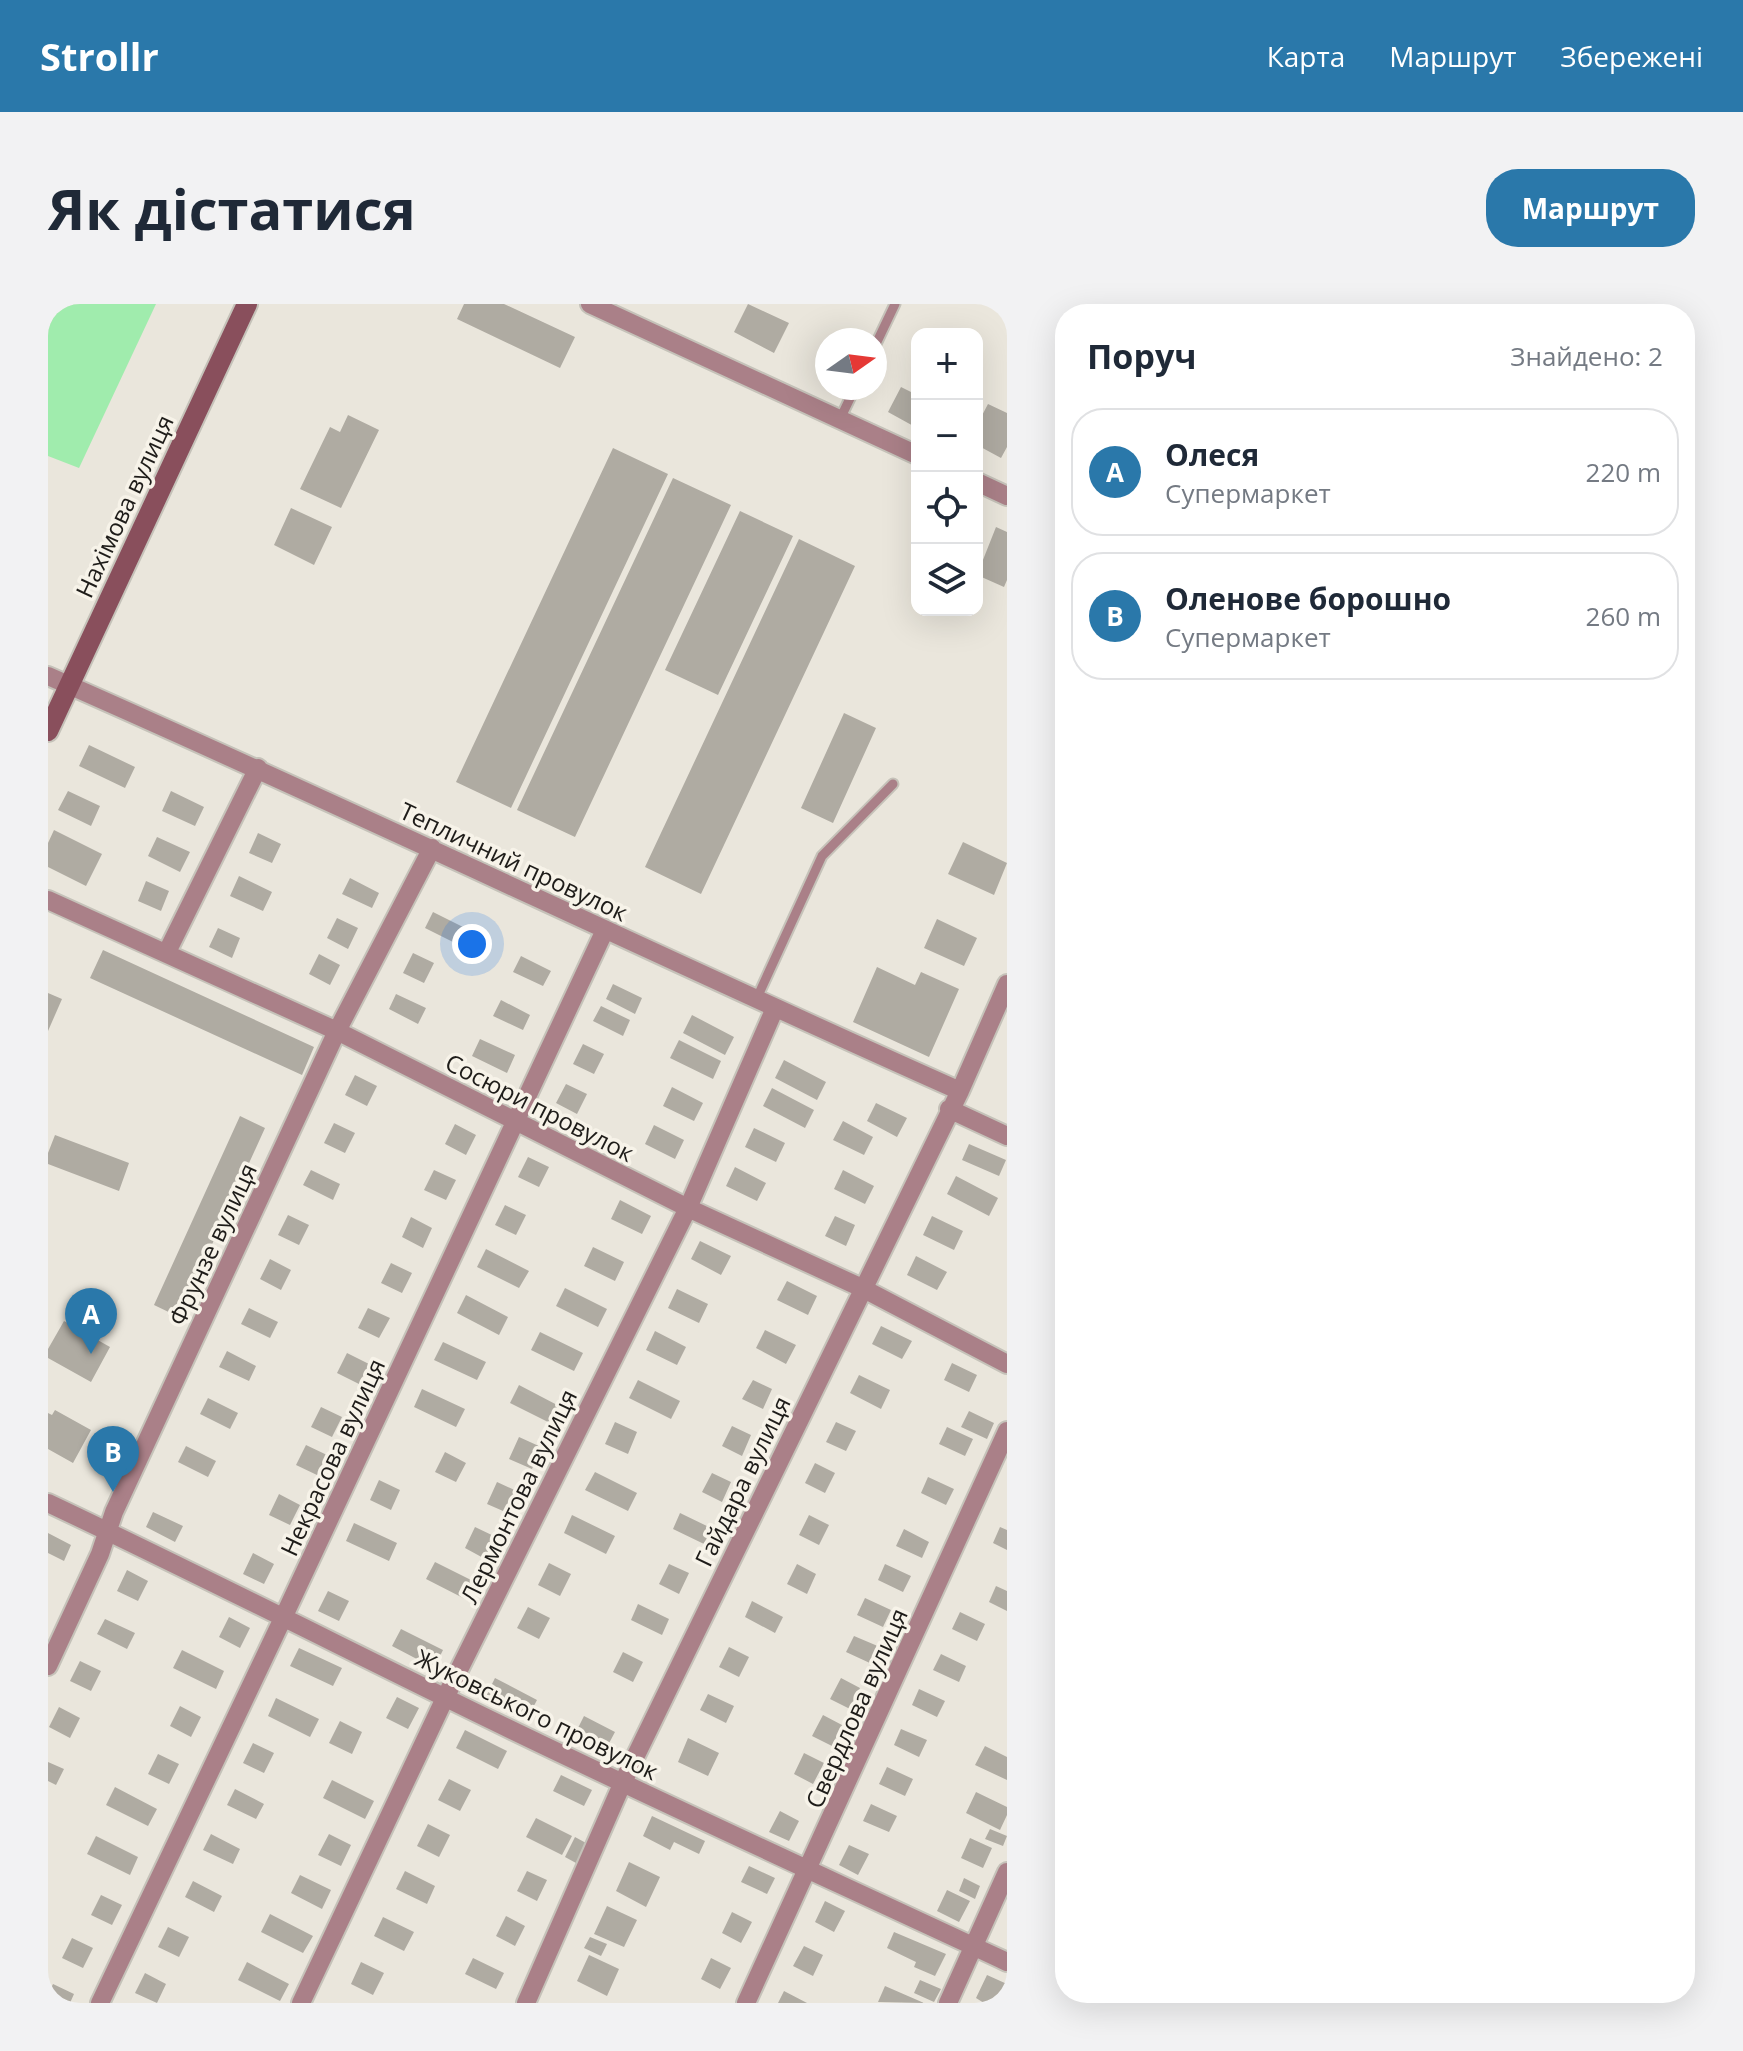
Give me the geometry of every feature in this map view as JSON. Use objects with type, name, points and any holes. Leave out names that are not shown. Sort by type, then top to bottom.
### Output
[{"type":"street","name":"Нахімова вулиця","points":[[48,731],[247,304]]},
{"type":"street","points":[[590,304],[911,452]]},
{"type":"street","points":[[983,485],[1007,496]]},
{"type":"street","name":"Тепличний провулок","points":[[48,676],[258,768],[756,1000],[960,1091]]},
{"type":"street","points":[[167,952],[258,768]]},
{"type":"street","name":"Фрунзе вулиця","points":[[48,1666],[100,1554],[120,1498],[337,1031],[432,848]]},
{"type":"street","name":"Сосюри провулок","points":[[48,900],[337,1031],[688,1208],[862,1288],[1007,1364]]},
{"type":"street","name":"Некрасова вулиця","points":[[100,2003],[605,930]]},
{"type":"street","name":"Гайдара вулиця","points":[[526,2003],[623,1782],[960,1091],[1007,984]]},
{"type":"street","name":"Лермонтова вулиця","points":[[301,2003],[445,1698],[688,1208],[775,1008]]},
{"type":"street","points":[[949,1109],[1007,1136]]},
{"type":"street","name":"Свердлова вулиця","points":[[746,2003],[1007,1431]]},
{"type":"street","name":"Жуковського провулок","points":[[48,1503],[284,1616],[445,1698],[1007,1962]]},
{"type":"street","points":[[948,2003],[1007,1872]]},
{"type":"lane","points":[[884,328],[895,304]]},
{"type":"lane","points":[[840,419],[849,400]]},
{"type":"lane","points":[[756,1000],[822,856],[893,784]]},
{"type":"green space","points":[[48,304],[156,304],[79,468],[48,456]]},
{"type":"building","points":[[464,304],[504,304],[575,337],[560,368],[457,319]]},
{"type":"building","points":[[748,304],[789,323],[774,353],[734,332]]},
{"type":"building","points":[[901,387],[911,392],[911,425],[888,412]]},
{"type":"building","points":[[988,404],[1007,413],[1007,447],[1001,458],[983,448],[983,414]]},
{"type":"building","points":[[348,415],[379,430],[341,508],[300,489],[330,427],[340,432]]},
{"type":"building","points":[[613,448],[668,474],[511,808],[456,782]]},
{"type":"building","points":[[673,478],[731,505],[575,837],[517,810]]},
{"type":"building","points":[[291,508],[332,527],[314,565],[274,545]]},
{"type":"building","points":[[740,511],[793,536],[718,695],[665,670]]},
{"type":"building","points":[[996,527],[1007,532],[1007,580],[1004,587],[983,578],[983,560]]},
{"type":"building","points":[[799,539],[855,566],[701,894],[645,867]]},
{"type":"building","points":[[844,713],[876,728],[833,823],[801,808]]},
{"type":"building","points":[[89,745],[135,767],[125,788],[79,766]]},
{"type":"building","points":[[68,791],[100,806],[91,826],[58,810]]},
{"type":"building","points":[[171,791],[204,807],[195,826],[162,811]]},
{"type":"building","points":[[54,830],[102,854],[86,886],[48,867],[48,843]]},
{"type":"building","points":[[258,833],[281,844],[272,863],[249,853]]},
{"type":"building","points":[[157,837],[190,852],[180,872],[148,856]]},
{"type":"building","points":[[963,842],[1007,863],[994,895],[948,874]]},
{"type":"building","points":[[239,876],[272,892],[263,911],[230,896]]},
{"type":"building","points":[[350,878],[379,893],[372,908],[342,894]]},
{"type":"building","points":[[146,881],[169,891],[161,911],[138,901]]},
{"type":"building","points":[[433,912],[463,927],[455,943],[425,928]]},
{"type":"building","points":[[337,918],[358,928],[348,949],[327,938]]},
{"type":"building","points":[[937,919],[977,938],[964,966],[924,948]]},
{"type":"building","points":[[218,928],[240,938],[232,958],[209,947]]},
{"type":"building","points":[[103,950],[314,1047],[302,1075],[90,978]]},
{"type":"building","points":[[413,953],[434,963],[424,983],[403,973]]},
{"type":"building","points":[[319,954],[340,965],[330,985],[309,974]]},
{"type":"building","points":[[521,956],[551,971],[543,986],[513,972]]},
{"type":"building","points":[[877,967],[915,985],[921,972],[959,989],[929,1057],[853,1022]]},
{"type":"building","points":[[613,984],[642,998],[635,1014],[606,999]]},
{"type":"building","points":[[48,993],[62,999],[48,1031]]},
{"type":"building","points":[[396,994],[426,1008],[418,1024],[389,1009]]},
{"type":"building","points":[[501,1000],[530,1015],[523,1030],[493,1016]]},
{"type":"building","points":[[601,1006],[630,1020],[623,1036],[593,1021]]},
{"type":"building","points":[[692,1015],[734,1037],[725,1055],[683,1033]]},
{"type":"building","points":[[480,1039],[515,1055],[507,1073],[472,1056]]},
{"type":"building","points":[[679,1040],[721,1061],[713,1079],[670,1058]]},
{"type":"building","points":[[583,1044],[604,1054],[594,1074],[573,1064]]},
{"type":"building","points":[[784,1060],[826,1082],[817,1100],[775,1078]]},
{"type":"building","points":[[355,1075],[377,1086],[367,1106],[345,1095]]},
{"type":"building","points":[[566,1084],[587,1094],[577,1114],[556,1103]]},
{"type":"building","points":[[672,1087],[703,1103],[694,1121],[663,1106]]},
{"type":"building","points":[[772,1088],[814,1110],[805,1128],[763,1106]]},
{"type":"building","points":[[876,1103],[907,1118],[897,1137],[867,1121]]},
{"type":"building","points":[[240,1116],[265,1128],[179,1317],[154,1305]]},
{"type":"building","points":[[843,1121],[873,1137],[864,1155],[833,1140]]},
{"type":"building","points":[[334,1123],[355,1133],[345,1153],[324,1143]]},
{"type":"building","points":[[455,1124],[476,1135],[466,1155],[445,1144]]},
{"type":"building","points":[[654,1125],[684,1140],[675,1159],[645,1144]]},
{"type":"building","points":[[754,1128],[785,1143],[776,1162],[745,1147]]},
{"type":"building","points":[[55,1135],[129,1163],[119,1191],[48,1164],[48,1153]]},
{"type":"building","points":[[969,1144],[1006,1160],[999,1176],[962,1160]]},
{"type":"building","points":[[528,1157],[549,1167],[539,1187],[518,1177]]},
{"type":"building","points":[[735,1167],[766,1183],[757,1201],[726,1186]]},
{"type":"building","points":[[311,1170],[340,1184],[333,1200],[303,1185]]},
{"type":"building","points":[[434,1170],[456,1180],[446,1200],[424,1190]]},
{"type":"building","points":[[843,1170],[874,1186],[865,1204],[834,1189]]},
{"type":"building","points":[[956,1176],[998,1198],[989,1216],[947,1194]]},
{"type":"building","points":[[620,1200],[651,1216],[642,1234],[611,1219]]},
{"type":"building","points":[[505,1205],[526,1215],[516,1235],[495,1225]]},
{"type":"building","points":[[288,1215],[309,1225],[299,1245],[278,1235]]},
{"type":"building","points":[[835,1216],[855,1225],[846,1246],[825,1236]]},
{"type":"building","points":[[932,1216],[963,1231],[954,1250],[923,1235]]},
{"type":"building","points":[[411,1217],[432,1228],[423,1248],[402,1237]]},
{"type":"building","points":[[700,1241],[731,1256],[721,1275],[691,1259]]},
{"type":"building","points":[[593,1247],[624,1262],[615,1281],[584,1266]]},
{"type":"building","points":[[486,1249],[529,1271],[519,1288],[477,1267]]},
{"type":"building","points":[[916,1256],[947,1272],[937,1290],[907,1275]]},
{"type":"building","points":[[270,1259],[291,1270],[281,1290],[260,1279]]},
{"type":"building","points":[[391,1263],[412,1273],[402,1293],[381,1283]]},
{"type":"building","points":[[787,1281],[817,1296],[808,1315],[777,1300]]},
{"type":"building","points":[[565,1288],[607,1309],[598,1327],[556,1306]]},
{"type":"building","points":[[677,1289],[708,1304],[699,1323],[668,1308]]},
{"type":"building","points":[[466,1295],[508,1317],[499,1335],[457,1313]]},
{"type":"building","points":[[249,1308],[278,1322],[270,1338],[241,1324]]},
{"type":"building","points":[[368,1308],[390,1318],[379,1338],[358,1328]]},
{"type":"building","points":[[64,1321],[110,1347],[91,1382],[48,1358],[48,1349]]},
{"type":"building","points":[[881,1326],[912,1341],[902,1359],[872,1344]]},
{"type":"building","points":[[765,1330],[796,1345],[786,1364],[756,1348]]},
{"type":"building","points":[[655,1331],[686,1347],[677,1365],[646,1350]]},
{"type":"building","points":[[540,1332],[583,1353],[574,1371],[531,1350]]},
{"type":"building","points":[[443,1342],[486,1362],[477,1380],[434,1360]]},
{"type":"building","points":[[227,1351],[256,1366],[249,1381],[219,1367]]},
{"type":"building","points":[[347,1353],[369,1364],[359,1384],[337,1373]]},
{"type":"building","points":[[952,1363],[977,1375],[969,1392],[944,1380]]},
{"type":"building","points":[[859,1375],[890,1390],[881,1409],[850,1393]]},
{"type":"building","points":[[638,1380],[680,1401],[671,1419],[629,1398]]},
{"type":"building","points":[[753,1380],[772,1389],[763,1409],[742,1399]]},
{"type":"building","points":[[519,1385],[561,1407],[552,1424],[510,1403]]},
{"type":"building","points":[[422,1389],[465,1409],[456,1427],[414,1407]]},
{"type":"building","points":[[208,1398],[238,1413],[230,1429],[200,1414]]},
{"type":"building","points":[[321,1407],[342,1417],[332,1437],[311,1427]]},
{"type":"building","points":[[55,1410],[91,1430],[73,1463],[48,1449],[48,1413],[52,1415]]},
{"type":"building","points":[[969,1411],[994,1423],[987,1439],[961,1427]]},
{"type":"building","points":[[615,1422],[637,1432],[628,1454],[605,1444]]},
{"type":"building","points":[[836,1422],[856,1431],[846,1451],[826,1442]]},
{"type":"building","points":[[732,1426],[751,1435],[742,1456],[722,1446]]},
{"type":"building","points":[[947,1427],[973,1439],[965,1456],[939,1444]]},
{"type":"building","points":[[519,1437],[541,1447],[532,1469],[509,1459]]},
{"type":"building","points":[[306,1445],[327,1455],[317,1475],[296,1465]]},
{"type":"building","points":[[186,1446],[216,1461],[208,1477],[178,1462]]},
{"type":"building","points":[[445,1452],[466,1463],[456,1482],[435,1472]]},
{"type":"building","points":[[815,1463],[835,1473],[825,1493],[805,1483]]},
{"type":"building","points":[[595,1472],[637,1493],[628,1511],[585,1490]]},
{"type":"building","points":[[712,1473],[731,1482],[722,1502],[702,1492]]},
{"type":"building","points":[[928,1477],[954,1489],[946,1505],[921,1493]]},
{"type":"building","points":[[379,1480],[400,1490],[391,1510],[370,1500]]},
{"type":"building","points":[[497,1482],[519,1492],[510,1514],[487,1504]]},
{"type":"building","points":[[279,1494],[300,1505],[290,1525],[269,1515]]},
{"type":"building","points":[[153,1512],[183,1526],[175,1542],[146,1527]]},
{"type":"building","points":[[680,1513],[711,1528],[704,1544],[673,1529]]},
{"type":"building","points":[[572,1515],[615,1536],[606,1554],[564,1533]]},
{"type":"building","points":[[809,1515],[829,1525],[819,1545],[799,1535]]},
{"type":"building","points":[[354,1523],[397,1543],[389,1561],[346,1541]]},
{"type":"building","points":[[475,1527],[498,1538],[487,1560],[465,1548]]},
{"type":"building","points":[[1000,1527],[1007,1530],[1007,1550],[993,1543]]},
{"type":"building","points":[[904,1529],[929,1542],[922,1558],[896,1546]]},
{"type":"building","points":[[48,1533],[71,1545],[64,1561],[48,1553]]},
{"type":"building","points":[[253,1553],[274,1564],[264,1584],[243,1574]]},
{"type":"building","points":[[435,1562],[477,1583],[469,1601],[426,1579]]},
{"type":"building","points":[[549,1563],[571,1574],[560,1596],[538,1585]]},
{"type":"building","points":[[669,1564],[689,1573],[679,1594],[659,1584]]},
{"type":"building","points":[[797,1564],[816,1574],[807,1594],[787,1584]]},
{"type":"building","points":[[885,1564],[911,1576],[903,1592],[878,1580]]},
{"type":"building","points":[[127,1570],[148,1581],[138,1601],[117,1591]]},
{"type":"building","points":[[996,1586],[1007,1591],[1007,1611],[989,1602]]},
{"type":"building","points":[[328,1591],[349,1601],[339,1621],[318,1611]]},
{"type":"building","points":[[865,1598],[891,1610],[883,1627],[857,1615]]},
{"type":"building","points":[[752,1601],[783,1617],[775,1633],[745,1617]]},
{"type":"building","points":[[638,1604],[669,1619],[662,1635],[631,1620]]},
{"type":"building","points":[[528,1607],[550,1618],[539,1639],[517,1628]]},
{"type":"building","points":[[960,1612],[985,1624],[977,1641],[952,1629]]},
{"type":"building","points":[[229,1617],[250,1628],[240,1648],[219,1637]]},
{"type":"building","points":[[105,1619],[135,1633],[127,1649],[97,1634]]},
{"type":"building","points":[[401,1629],[443,1650],[434,1668],[392,1646]]},
{"type":"building","points":[[854,1636],[880,1647],[872,1664],[846,1652]]},
{"type":"building","points":[[729,1647],[749,1657],[739,1677],[719,1667]]},
{"type":"building","points":[[299,1648],[342,1668],[333,1686],[290,1666]]},
{"type":"building","points":[[182,1650],[224,1671],[216,1689],[173,1668]]},
{"type":"building","points":[[623,1652],[643,1662],[633,1682],[613,1672]]},
{"type":"building","points":[[941,1654],[966,1666],[959,1682],[933,1670]]},
{"type":"building","points":[[80,1661],[101,1671],[91,1691],[70,1681]]},
{"type":"building","points":[[495,1678],[537,1700],[528,1717],[486,1696]]},
{"type":"building","points":[[841,1678],[860,1688],[850,1709],[830,1699]]},
{"type":"building","points":[[919,1689],[945,1701],[937,1717],[912,1705]]},
{"type":"building","points":[[708,1694],[734,1706],[726,1723],[700,1710]]},
{"type":"building","points":[[397,1697],[419,1708],[408,1729],[386,1718]]},
{"type":"building","points":[[276,1698],[319,1719],[310,1737],[268,1716]]},
{"type":"building","points":[[180,1706],[201,1717],[191,1737],[170,1726]]},
{"type":"building","points":[[59,1707],[80,1718],[70,1738],[49,1727]]},
{"type":"building","points":[[823,1715],[842,1725],[832,1746],[812,1736]]},
{"type":"building","points":[[584,1716],[615,1732],[607,1747],[576,1732]]},
{"type":"building","points":[[340,1721],[362,1732],[352,1754],[329,1743]]},
{"type":"building","points":[[901,1729],[927,1740],[919,1757],[894,1745]]},
{"type":"building","points":[[465,1730],[507,1751],[498,1769],[456,1748]]},
{"type":"building","points":[[688,1738],[719,1753],[708,1776],[678,1762]]},
{"type":"building","points":[[253,1743],[274,1753],[264,1773],[243,1763]]},
{"type":"building","points":[[985,1746],[1007,1757],[1007,1780],[975,1765]]},
{"type":"building","points":[[804,1753],[824,1763],[813,1784],[794,1774]]},
{"type":"building","points":[[158,1754],[179,1764],[169,1784],[148,1774]]},
{"type":"building","points":[[48,1762],[64,1769],[56,1785],[48,1781]]},
{"type":"building","points":[[887,1767],[913,1779],[905,1796],[879,1784]]},
{"type":"building","points":[[561,1775],[592,1790],[584,1806],[553,1791]]},
{"type":"building","points":[[449,1779],[471,1790],[460,1811],[438,1800]]},
{"type":"building","points":[[332,1780],[374,1801],[365,1819],[323,1798]]},
{"type":"building","points":[[115,1787],[157,1809],[148,1826],[106,1805]]},
{"type":"building","points":[[235,1789],[264,1804],[256,1819],[227,1805]]},
{"type":"building","points":[[976,1792],[1007,1807],[1000,1830],[966,1813]]},
{"type":"building","points":[[871,1804],[897,1816],[889,1832],[863,1821]]},
{"type":"building","points":[[780,1811],[799,1821],[789,1841],[769,1832]]},
{"type":"building","points":[[652,1816],[705,1841],[699,1854],[674,1842],[670,1850],[643,1836]]},
{"type":"building","points":[[536,1818],[572,1836],[562,1855],[526,1837]]},
{"type":"building","points":[[428,1824],[450,1835],[439,1857],[417,1846]]},
{"type":"building","points":[[990,1829],[1007,1836],[1003,1846],[985,1839]]},
{"type":"building","points":[[211,1834],[240,1849],[233,1864],[203,1850]]},
{"type":"building","points":[[329,1834],[351,1845],[341,1866],[318,1855]]},
{"type":"building","points":[[96,1836],[138,1857],[130,1875],[87,1854]]},
{"type":"building","points":[[575,1837],[586,1843],[576,1863],[565,1857]]},
{"type":"building","points":[[970,1838],[992,1848],[983,1868],[961,1858]]},
{"type":"building","points":[[849,1845],[869,1854],[858,1875],[839,1865]]},
{"type":"building","points":[[629,1862],[660,1877],[646,1907],[616,1891]]},
{"type":"building","points":[[749,1866],[775,1878],[767,1894],[741,1882]]},
{"type":"building","points":[[405,1871],[435,1886],[427,1904],[396,1889]]},
{"type":"building","points":[[527,1871],[547,1880],[537,1901],[517,1891]]},
{"type":"building","points":[[300,1875],[331,1890],[322,1909],[291,1893]]},
{"type":"building","points":[[964,1878],[980,1886],[975,1899],[959,1891]]},
{"type":"building","points":[[193,1881],[222,1896],[214,1912],[185,1897]]},
{"type":"building","points":[[947,1890],[970,1901],[959,1922],[937,1911]]},
{"type":"building","points":[[101,1895],[122,1905],[112,1925],[91,1915]]},
{"type":"building","points":[[825,1901],[845,1911],[834,1932],[815,1922]]},
{"type":"building","points":[[607,1906],[637,1920],[624,1947],[594,1934]]},
{"type":"building","points":[[732,1912],[752,1922],[741,1943],[722,1933]]},
{"type":"building","points":[[270,1914],[313,1936],[303,1953],[261,1932]]},
{"type":"building","points":[[506,1916],[525,1926],[515,1946],[496,1936]]},
{"type":"building","points":[[383,1917],[414,1932],[404,1951],[374,1936]]},
{"type":"building","points":[[168,1927],[189,1937],[179,1957],[158,1947]]},
{"type":"building","points":[[894,1932],[946,1954],[935,1976],[914,1967],[916,1962],[887,1948]]},
{"type":"building","points":[[590,1937],[607,1944],[601,1956],[584,1948]]},
{"type":"building","points":[[72,1938],[93,1948],[83,1968],[62,1958]]},
{"type":"building","points":[[804,1946],[823,1955],[813,1976],[793,1966]]},
{"type":"building","points":[[589,1955],[619,1969],[607,1996],[577,1981]]},
{"type":"building","points":[[473,1958],[504,1973],[496,1989],[465,1974]]},
{"type":"building","points":[[711,1958],[731,1968],[720,1989],[701,1979]]},
{"type":"building","points":[[247,1962],[289,1984],[280,2001],[238,1980]]},
{"type":"building","points":[[361,1962],[384,1973],[373,1995],[351,1984]]},
{"type":"building","points":[[145,1973],[166,1984],[157,2003],[135,1993]]},
{"type":"building","points":[[987,1975],[1007,1984],[1007,2003],[984,2003],[976,1998]]},
{"type":"building","points":[[920,1980],[941,1989],[934,2002],[914,1993]]},
{"type":"building","points":[[53,1984],[74,1994],[70,2003],[48,2003]]},
{"type":"building","points":[[885,1986],[924,2003],[878,2002]]},
{"type":"building","points":[[784,1991],[807,2003],[778,2003]]},
{"type":"place","name":"Олеся","points":[[91,1354]]},
{"type":"place","name":"Оленове борошно","points":[[113,1492]]}]
